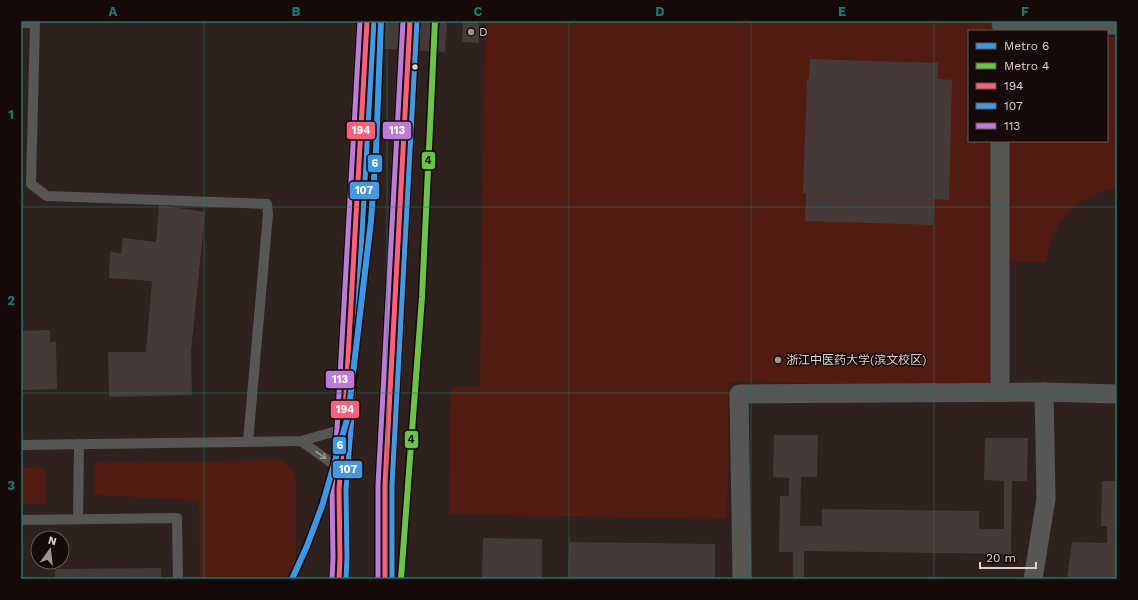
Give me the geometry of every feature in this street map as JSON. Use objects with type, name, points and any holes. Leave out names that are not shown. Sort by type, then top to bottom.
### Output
[{"type":"main road","points":[[339,579],[339,489],[344,429],[367,21]]},
{"type":"main road","points":[[385,579],[385,485],[410,21]]},
{"type":"street","points":[[1001,25],[1117,25]]},
{"type":"street","points":[[1000,142],[1000,392]]},
{"type":"street","points":[[742,579],[740,394],[1000,392],[1117,394]]},
{"type":"street","points":[[1033,579],[1046,499],[1044,392]]},
{"type":"lane","points":[[21,23],[35,22],[30,184],[47,196],[267,204],[268,214],[248,442]]},
{"type":"lane","points":[[21,445],[301,442],[344,429]]},
{"type":"lane","points":[[301,442],[341,469]]},
{"type":"lane","points":[[78,519],[79,444]]},
{"type":"lane","points":[[21,520],[177,518],[178,579]]},
{"type":"shaded area","name":"浙江中医药大学(滨文校区)","points":[[485,21],[995,21],[994,30],[968,30],[968,142],[993,142],[990,386],[729,382],[727,519],[449,514],[451,387],[480,387]]},
{"type":"shaded area","points":[[1108,37],[1117,37],[1117,188],[1090,196],[1069,212],[1060,223],[1054,234],[1046,262],[1004,261],[1005,142],[1108,142]]},
{"type":"shaded area","points":[[280,460],[292,469],[296,480],[296,579],[200,579],[199,500],[94,495],[95,463]]},
{"type":"shaded area","points":[[45,467],[45,503],[21,504],[21,468]]},
{"type":"building","points":[[373,21],[447,21],[445,52],[371,48]]},
{"type":"building","name":"D","points":[[463,21],[479,21],[479,43],[462,42]]},
{"type":"building","points":[[810,59],[938,63],[938,79],[952,80],[949,200],[934,199],[933,225],[805,221],[806,193],[803,193],[807,79],[809,79]]},
{"type":"building","points":[[159,205],[205,212],[191,351],[192,395],[109,397],[108,352],[146,352],[152,281],[109,278],[110,251],[121,254],[123,238],[156,242]]},
{"type":"building","points":[[50,330],[50,342],[56,342],[57,389],[21,390],[21,331]]},
{"type":"building","points":[[774,435],[818,435],[817,477],[801,477],[800,526],[822,526],[822,509],[979,511],[979,529],[1004,529],[1004,481],[984,480],[985,438],[1028,438],[1027,481],[1012,481],[1011,554],[804,551],[804,579],[793,579],[793,552],[779,552],[780,496],[789,496],[789,478],[773,477]]},
{"type":"building","points":[[1102,481],[1117,481],[1117,579],[1067,579],[1072,542],[1107,543],[1107,526],[1101,526]]},
{"type":"building","points":[[483,538],[542,539],[542,579],[482,579]]},
{"type":"building","points":[[569,542],[715,544],[715,579],[568,579]]},
{"type":"building","points":[[161,568],[161,579],[55,579],[55,570]]},
{"type":"metro line","name":"6","points":[[292,579],[307,546],[322,506],[348,416],[371,221],[376,150],[381,21]]},
{"type":"metro line","name":"4","points":[[401,579],[422,297],[435,21]]},
{"type":"transit line","name":"113","points":[[332,579],[332,489],[337,429],[360,21]]},
{"type":"transit line","name":"194","points":[[339,579],[339,489],[344,429],[367,21]]},
{"type":"transit line","name":"107","points":[[346,579],[346,489],[351,429],[374,21]]},
{"type":"transit line","name":"113","points":[[378,579],[378,485],[403,21]]},
{"type":"transit line","name":"194","points":[[385,579],[385,485],[410,21]]},
{"type":"transit line","name":"107","points":[[392,579],[392,485],[417,21]]},
{"type":"place","name":"D","points":[[471,32]]},
{"type":"place","name":"浙江中医药大学(滨文校区)","points":[[778,360]]}]
